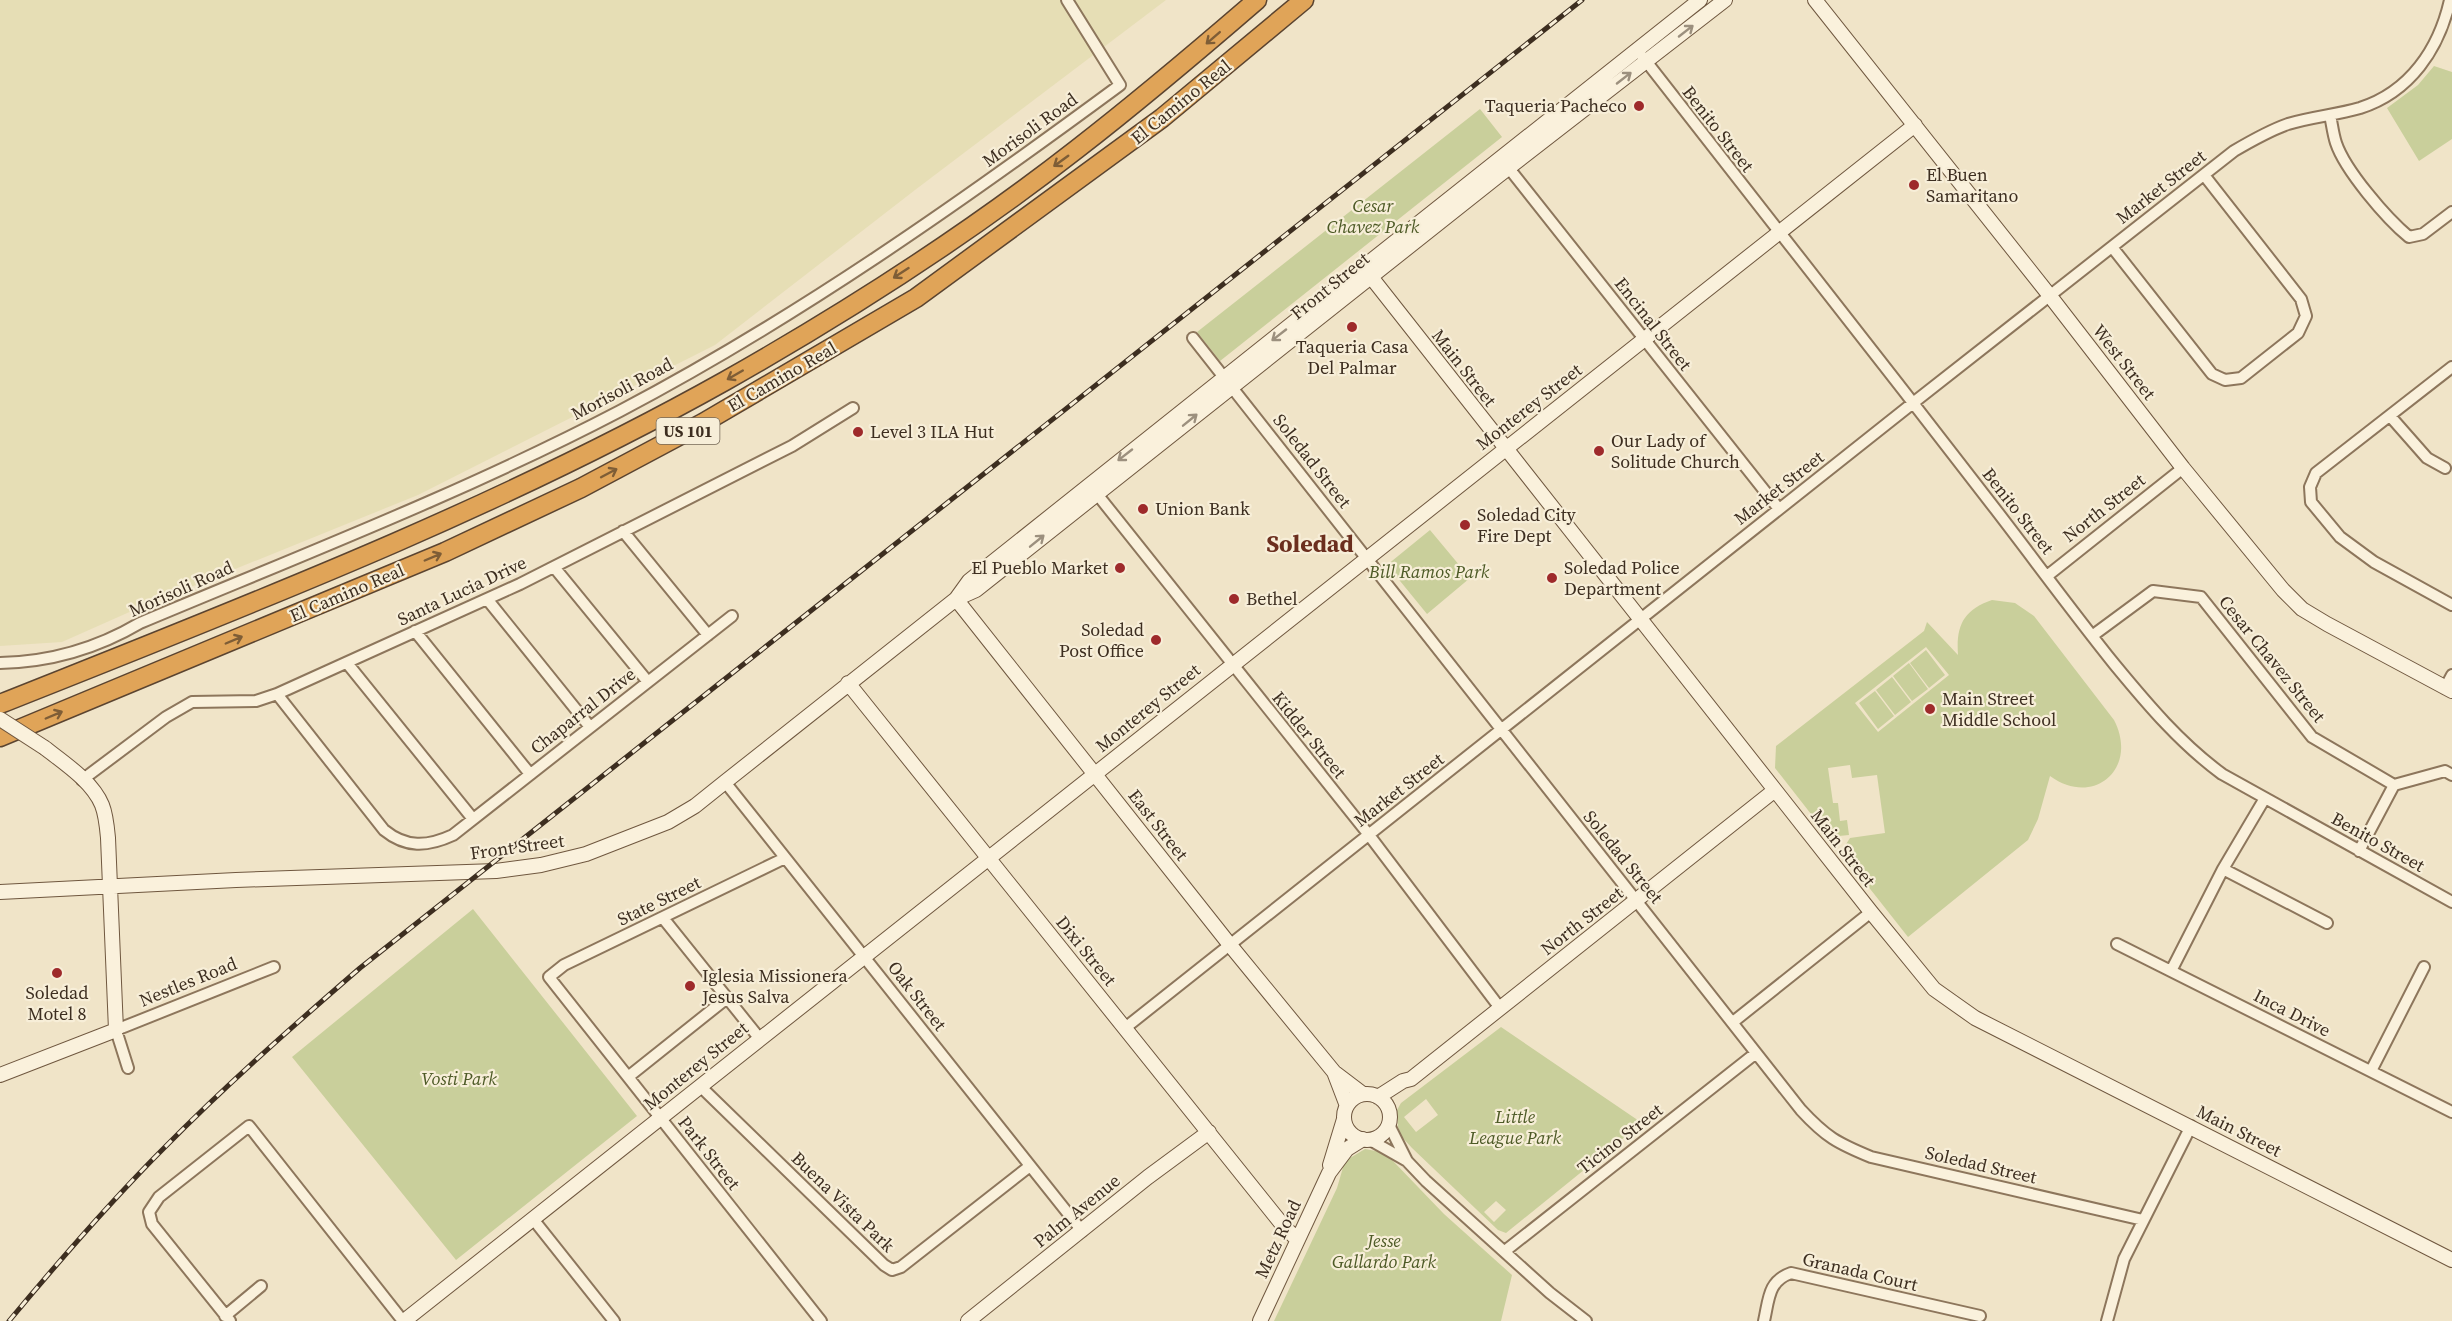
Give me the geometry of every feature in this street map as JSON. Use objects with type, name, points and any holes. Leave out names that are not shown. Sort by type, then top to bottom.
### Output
[{"type":"highway","name":"El Camino Real","points":[[0,704],[417,534],[570,462],[723,382],[889,281],[1029,185],[1143,97],[1257,0]]},
{"type":"highway","name":"El Camino Real","points":[[0,737],[444,552],[581,488],[703,423],[916,298],[1162,118],[1304,0]]},
{"type":"street","name":"Morisoli Road","points":[[0,663],[49,660],[105,642],[140,622],[447,495],[622,409],[780,319],[871,262],[1002,172],[1120,85],[1067,0]]},
{"type":"street","name":"Front Street","points":[[1641,56],[1700,0]]},
{"type":"street","name":"Front Street","points":[[0,892],[236,880],[496,871],[541,866],[596,851],[668,822],[695,806],[956,599],[976,590],[1093,489],[1641,56],[1725,0]]},
{"type":"street","name":"West Street","points":[[1815,0],[2183,468],[2283,590],[2302,609],[2326,624],[2450,685]]},
{"type":"street","name":"Market Street","points":[[1125,1028],[2234,151],[2271,130],[2302,120],[2362,107],[2399,88],[2436,46],[2450,16],[2450,0]]},
{"type":"street","name":"Benito Street","points":[[1641,56],[2150,708],[2197,756],[2222,774],[2452,902]]},
{"type":"street","points":[[2330,115],[2336,143],[2344,160],[2392,223],[2409,237],[2423,234],[2452,212]]},
{"type":"street","name":"Monterey Street","points":[[405,1321],[864,955],[1915,125]]},
{"type":"street","name":"Encinal Street","points":[[1505,163],[1779,509]]},
{"type":"street","points":[[2112,247],[2212,374],[2225,380],[2241,378],[2298,333],[2306,316],[2301,299],[2204,175]]},
{"type":"street","name":"Main Street","points":[[1367,273],[1870,912],[1934,989],[1954,1005],[1976,1018],[2452,1260]]},
{"type":"street","name":"Soledad Street","points":[[1193,338],[1801,1110],[1822,1132],[1840,1144],[1871,1157],[2143,1220]]},
{"type":"street","points":[[2452,367],[2316,473],[2310,487],[2311,502],[2340,537],[2374,562],[2452,605]]},
{"type":"street","name":"Santa Lucia Drive","points":[[82,780],[165,717],[192,702],[256,701],[277,694],[554,567],[792,446],[853,408]]},
{"type":"street","points":[[2390,416],[2427,458],[2445,468]]},
{"type":"street","name":"North Street","points":[[2047,576],[2183,468]]},
{"type":"street","name":"Kidder Street","points":[[1093,489],[1369,835],[1500,1008]]},
{"type":"street","points":[[623,531],[708,635]]},
{"type":"street","points":[[554,567],[648,682]]},
{"type":"street","name":"Cesar Chavez Street","points":[[2092,636],[2152,591],[2201,597],[2312,737],[2394,785]]},
{"type":"street","points":[[487,599],[590,727]]},
{"type":"street","name":"East Street","points":[[956,599],[1230,945],[1334,1072],[1363,1094]]},
{"type":"street","name":"Chaparral Drive","points":[[277,694],[384,830],[404,843],[416,845],[440,841],[455,833],[732,616]]},
{"type":"street","points":[[415,632],[530,774]]},
{"type":"street","points":[[346,663],[473,819]]},
{"type":"street","name":"Dixi Street","points":[[848,683],[1285,1228],[1298,1239]]},
{"type":"street","name":"Nestles Road","points":[[0,719],[45,748],[82,780],[96,795],[106,817],[116,1030]]},
{"type":"street","points":[[2359,851],[2394,785],[2445,771],[2452,775]]},
{"type":"street","name":"Oak Street","points":[[725,782],[1082,1231]]},
{"type":"street","name":"North Street","points":[[1378,1097],[1403,1081],[1411,1079],[1775,790]]},
{"type":"street","points":[[2171,971],[2223,869],[2265,798]]},
{"type":"street","name":"State Street","points":[[549,977],[564,965],[785,858]]},
{"type":"street","points":[[2223,869],[2327,923]]},
{"type":"street","points":[[1733,1022],[1870,912]]},
{"type":"street","points":[[663,918],[760,1039]]},
{"type":"street","name":"Inca Drive","points":[[2117,944],[2452,1113]]},
{"type":"street","name":"Nestles Road","points":[[0,1075],[274,967]]},
{"type":"street","points":[[2371,1071],[2424,967]]},
{"type":"street","name":"Park Street","points":[[549,977],[821,1321]]},
{"type":"street","points":[[628,1077],[727,998]]},
{"type":"street","points":[[116,1030],[128,1068]]},
{"type":"street","name":"Ticino Street","points":[[1505,1251],[1756,1053]]},
{"type":"street","name":"East Street","points":[[1334,1072],[1346,1112]]},
{"type":"street","name":"North Street","points":[[1389,1108],[1408,1086],[1411,1079]]},
{"type":"street","name":"Buena Vista Park","points":[[700,1086],[892,1270],[902,1267],[1030,1166]]},
{"type":"street","points":[[1407,1161],[1352,1134],[1346,1112],[1353,1098],[1363,1094],[1378,1097],[1386,1103],[1389,1108],[1389,1125],[1407,1161],[1426,1181],[1558,1300],[1586,1321]]},
{"type":"street","name":"Metz Road","points":[[1329,1173],[1330,1159],[1346,1112]]},
{"type":"street","points":[[1366,1140],[1381,1135],[1389,1125]]},
{"type":"street","points":[[261,1286],[228,1318],[152,1224],[148,1212],[159,1197],[249,1126],[405,1321]]},
{"type":"street","points":[[2107,1321],[2119,1271],[2191,1126]]},
{"type":"street","name":"Palm Avenue","points":[[968,1321],[1148,1177],[1209,1132]]},
{"type":"street","name":"Metz Road","points":[[1260,1321],[1329,1173],[1347,1149],[1366,1140]]},
{"type":"street","points":[[533,1219],[614,1321]]},
{"type":"street","name":"Granada Court","points":[[1764,1321],[1772,1285],[1780,1276],[1791,1273],[1980,1316]]},
{"type":"shaded area","points":[[0,0],[1166,0],[715,345],[418,495],[134,610],[62,642],[0,646]]},
{"type":"green space","points":[[2434,66],[2452,72],[2452,139],[2419,161],[2387,108],[2418,85]]},
{"type":"green space","name":"Cesar Chavez Park","points":[[1480,109],[1502,137],[1220,361],[1197,332]]},
{"type":"green space","name":"Bill Ramos Park","points":[[1430,530],[1470,578],[1427,614],[1387,565]]},
{"type":"green space","points":[[1992,600],[2015,603],[2034,616],[2114,720],[2120,738],[2121,754],[2108,778],[2096,785],[2082,788],[2066,785],[2050,776],[2038,819],[2028,840],[1908,937],[1841,852],[1850,838],[1885,833],[1877,775],[1852,778],[1850,765],[1828,768],[1833,803],[1838,803],[1840,821],[1847,820],[1849,835],[1829,837],[1775,768],[1776,746],[1924,631],[1927,622],[1958,655],[1958,636],[1963,620],[1982,604]],"holes":[[[1926,647],[1949,675],[1878,732],[1855,703]]]},
{"type":"green space","points":[[1926,650],[1945,675],[1929,688],[1910,663]]},
{"type":"green space","points":[[1909,663],[1928,689],[1912,701],[1893,676]]},
{"type":"green space","points":[[1892,677],[1911,702],[1895,715],[1876,690]]},
{"type":"green space","points":[[1875,691],[1894,716],[1878,729],[1859,703]]},
{"type":"green space","name":"Vosti Park","points":[[473,909],[637,1116],[456,1260],[292,1057]]},
{"type":"green space","name":"Little League Park","points":[[1501,1027],[1642,1123],[1506,1233],[1498,1230],[1401,1136],[1397,1110],[1401,1103]],"holes":[[[1426,1099],[1438,1115],[1416,1132],[1404,1117]],[[1496,1201],[1506,1210],[1494,1222],[1484,1212]]]},
{"type":"green space","name":"Jesse Gallardo Park","points":[[1365,1149],[1381,1152],[1393,1161],[1444,1214],[1512,1275],[1501,1321],[1274,1321],[1337,1188],[1344,1164]]},
{"type":"railway","points":[[9,1321],[85,1232],[165,1147],[236,1078],[360,968],[1582,0]]},
{"type":"place","name":"Taqueria Pacheco","points":[[1639,106]]},
{"type":"place","name":"El Buen Samaritano","points":[[1914,185]]},
{"type":"place","name":"Taqueria Casa Del Palmar","points":[[1352,327]]},
{"type":"place","name":"Level 3 ILA Hut","points":[[858,432]]},
{"type":"place","name":"Our Lady of Solitude Church","points":[[1599,451]]},
{"type":"place","name":"Union Bank","points":[[1143,509]]},
{"type":"place","name":"Soledad City Fire Dept","points":[[1465,525]]},
{"type":"place","name":"El Pueblo Market","points":[[1120,568]]},
{"type":"place","name":"Soledad Police Department","points":[[1552,578]]},
{"type":"place","name":"Bethel","points":[[1234,599]]},
{"type":"place","name":"Soledad Post Office","points":[[1156,640]]},
{"type":"place","name":"Main Street Middle School","points":[[1930,709]]},
{"type":"place","name":"Soledad Motel 8","points":[[57,973]]},
{"type":"place","name":"Iglesia Missionera Jesus Salva","points":[[690,986]]},
{"type":"district","name":"Soledad","points":[[1310,544]]}]
